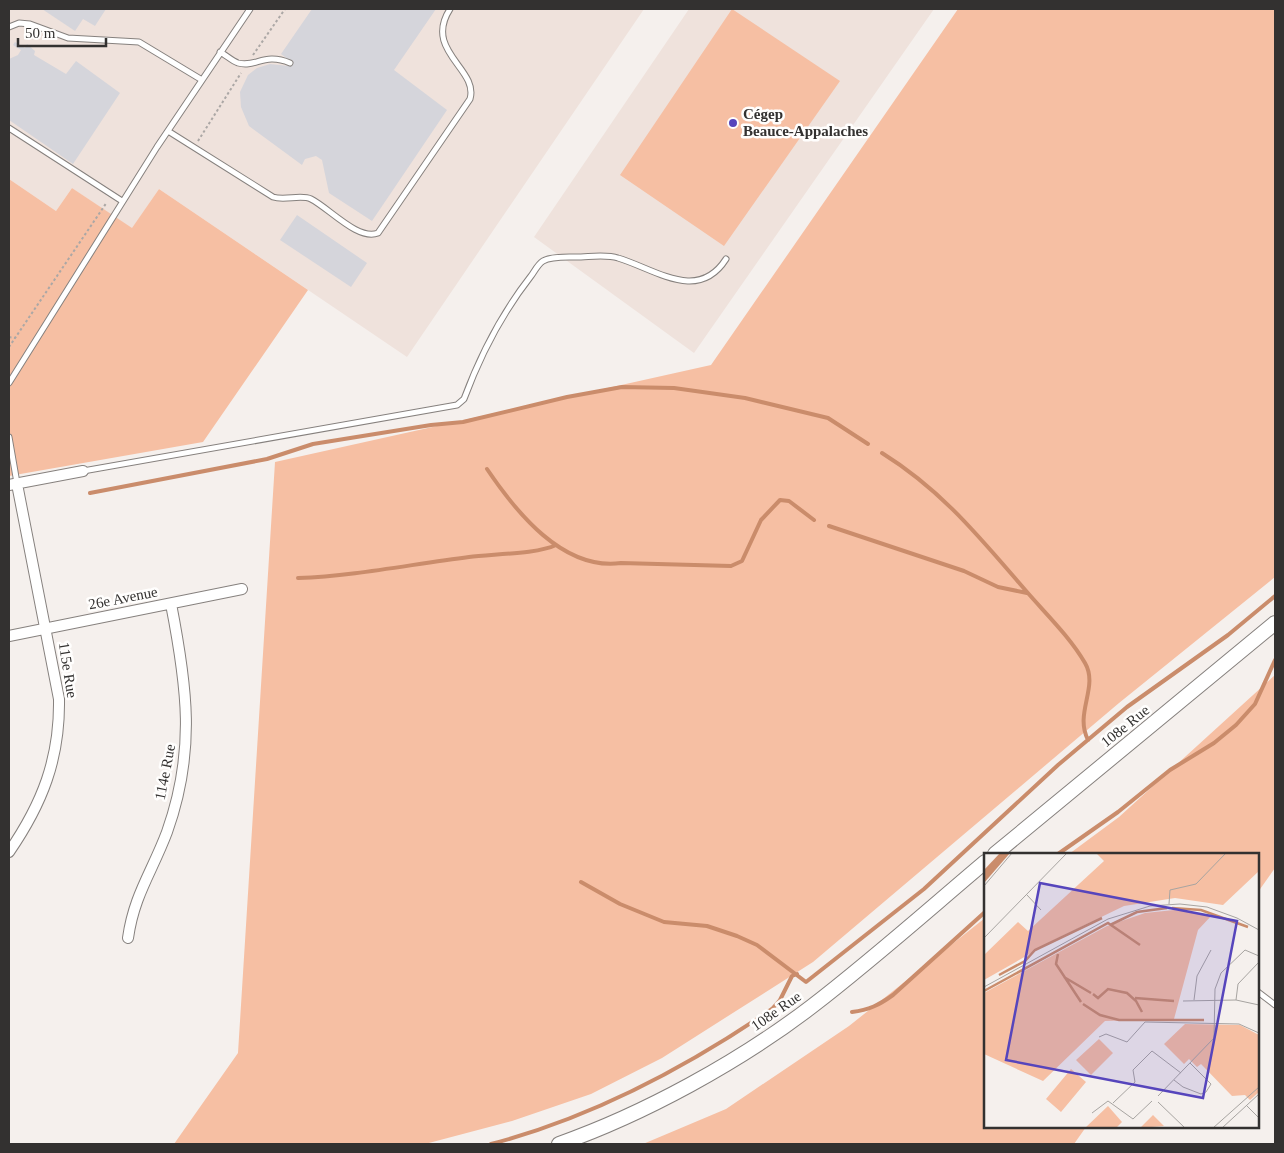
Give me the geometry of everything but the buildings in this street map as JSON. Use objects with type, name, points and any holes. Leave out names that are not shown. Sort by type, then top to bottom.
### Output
[{"type":"main road","name":"108e Rue","points":[[996,853],[1275,623]]},
{"type":"main road","name":"108e Rue","points":[[559,1144],[632,1113],[757,1044],[818,1001],[984,863]]},
{"type":"street","points":[[13,484],[83,471]]},
{"type":"street","name":"115e Rue","points":[[9,852],[36,808],[50,774],[57,750],[59,728],[59,699],[46,628],[13,484]]},
{"type":"street","name":"26e Avenue","points":[[9,636],[242,589]]},
{"type":"street","name":"114e Rue","points":[[128,938],[131,915],[137,896],[167,832],[185,757],[188,726],[186,690],[171,604]]},
{"type":"lane","points":[[9,383],[122,202],[250,9]]},
{"type":"lane","points":[[168,131],[272,197],[290,200],[309,198],[364,234],[378,233],[470,99],[472,92],[468,83],[444,45],[443,26],[450,9]]},
{"type":"lane","points":[[9,27],[19,23],[30,24],[68,38],[139,42],[202,80]]},
{"type":"lane","points":[[220,52],[238,63],[248,63],[267,58],[279,58],[290,63]]},
{"type":"lane","points":[[9,128],[122,202]]},
{"type":"lane","points":[[83,471],[457,405],[464,399],[492,336],[517,293],[542,261],[564,256],[616,257],[650,272],[688,281],[707,278],[719,270],[726,258]]},
{"type":"lane","points":[[9,437],[13,484]]},
{"type":"lane","points":[[1259,993],[1275,1005]]},
{"type":"path","points":[[249,61],[285,9]]},
{"type":"path","points":[[194,147],[238,77]]},
{"type":"path","points":[[9,347],[112,195]]},
{"type":"path","points":[[9,337],[14,338]]},
{"type":"shaded area","points":[[9,9],[644,9],[407,357],[159,189],[132,229],[72,188],[56,211],[9,179]]},
{"type":"shaded area","name":"Cégep Beauce-Appalaches","points":[[689,9],[934,9],[694,353],[534,237]]},
{"type":"shaded area","points":[[732,9],[840,81],[724,246],[620,175]]},
{"type":"shaded area","points":[[958,9],[1275,9],[1275,577],[1119,703],[813,962],[662,1058],[591,1094],[512,1121],[425,1144],[174,1144],[238,1053],[275,462],[711,365]]},
{"type":"shaded area","points":[[9,179],[56,211],[72,188],[132,228],[159,189],[308,290],[203,442],[9,476]]},
{"type":"shaded area","points":[[1275,675],[1275,868],[1259,891],[1259,853],[1070,853],[1119,817]]},
{"type":"shaded area","points":[[984,919],[984,1128],[1085,1128],[1074,1144],[643,1144],[726,1109],[849,1026]]},
{"type":"waterway","points":[[90,493],[267,459],[313,444],[431,425],[463,422],[567,397],[622,387],[674,388],[745,398],[828,418],[868,444]]},
{"type":"waterway","points":[[882,453],[924,483],[960,517],[994,553],[1072,644],[1089,672],[1084,720],[1084,730],[1088,740]]},
{"type":"waterway","points":[[487,469],[512,503],[543,535],[561,548],[580,558],[600,563],[731,566],[742,561],[761,520],[780,500],[789,501],[814,520]]},
{"type":"waterway","points":[[829,526],[964,571],[998,587],[1027,593]]},
{"type":"waterway","points":[[298,578],[341,575],[469,557],[526,552],[556,545]]},
{"type":"waterway","points":[[581,882],[620,904],[664,922],[707,926],[737,936],[757,945],[806,982],[924,889],[1058,765],[1127,707],[1228,635],[1275,596]]},
{"type":"waterway","points":[[1059,853],[1118,812],[1170,770],[1214,743],[1236,725],[1255,704],[1275,660]]},
{"type":"waterway","points":[[852,1012],[874,1006],[893,995],[984,913]]},
{"type":"waterway","points":[[491,1144],[565,1120],[601,1105],[672,1070],[772,1009],[780,1000],[792,976],[797,974]]},
{"type":"place","name":"Cégep Beauce-Appalaches","points":[[733,123]]}]
